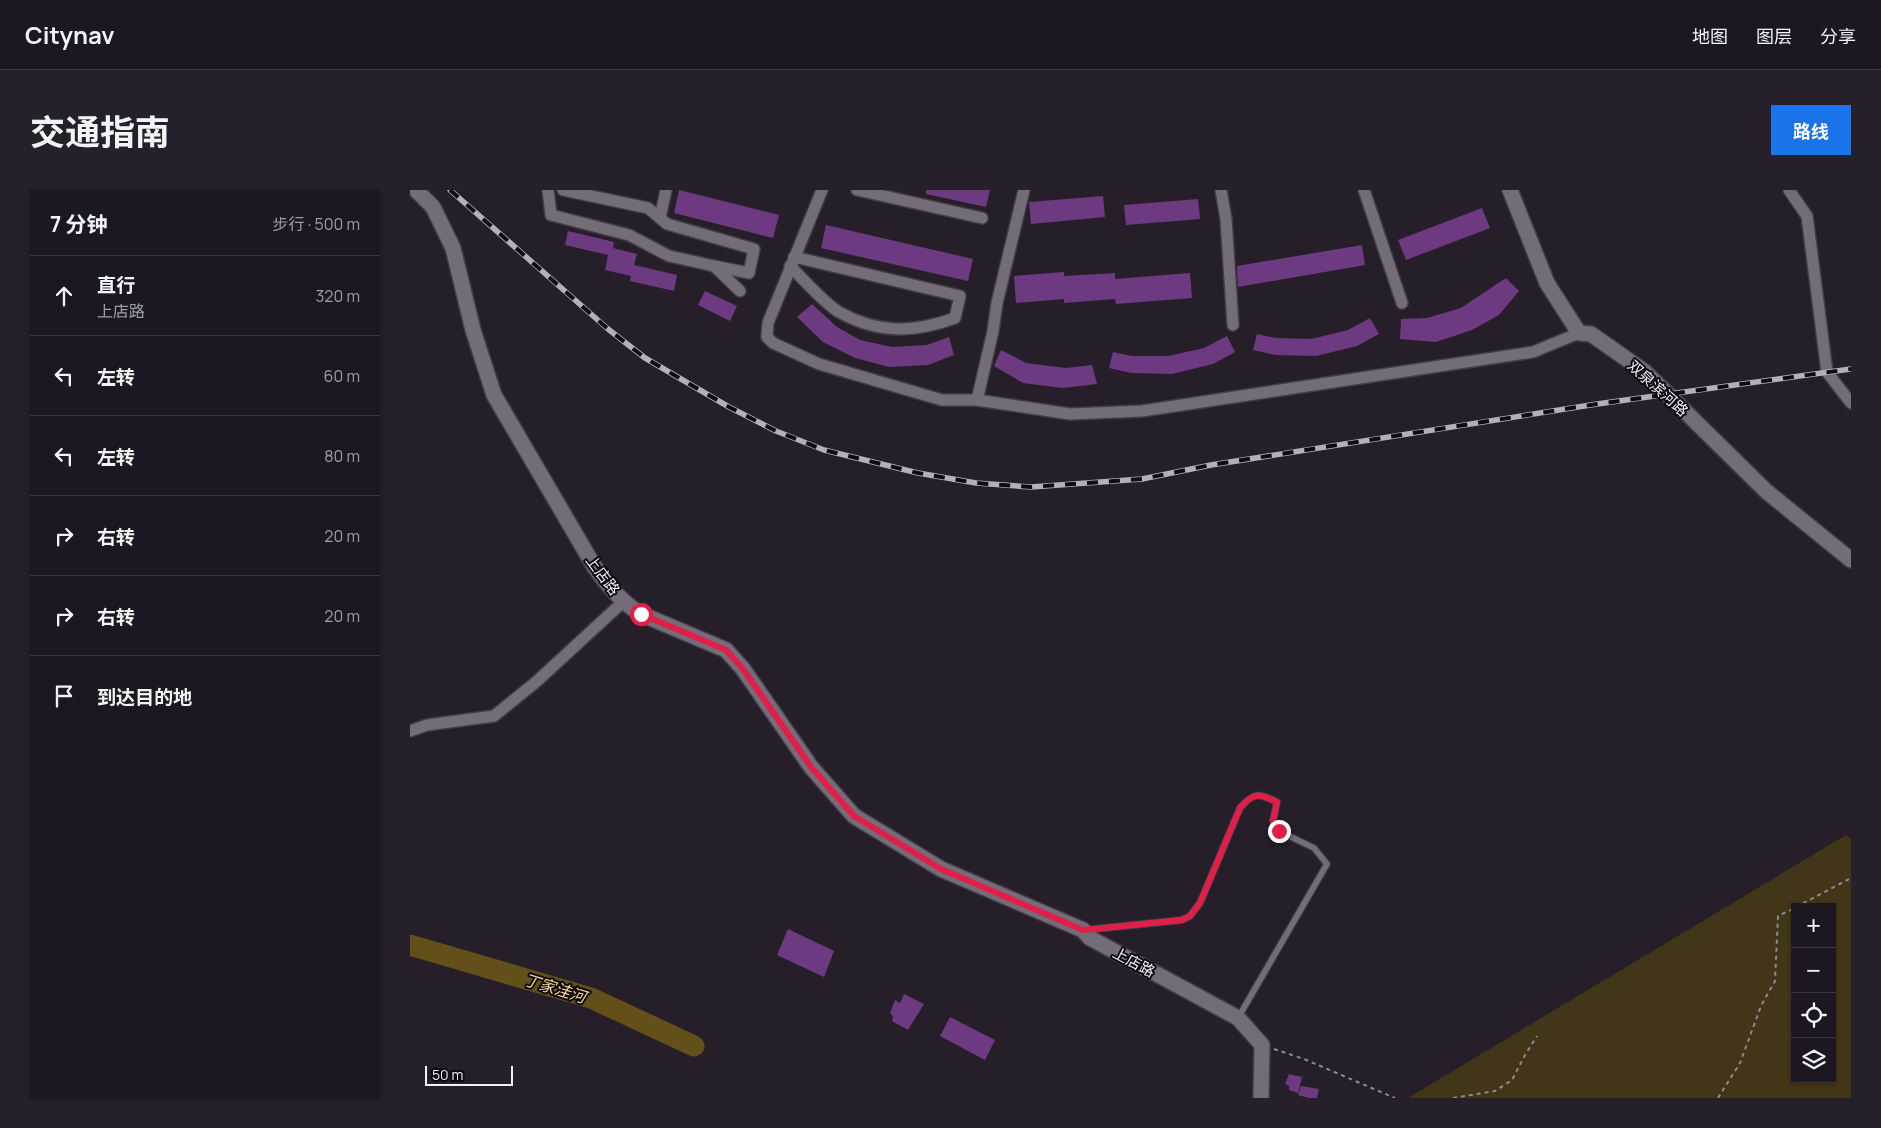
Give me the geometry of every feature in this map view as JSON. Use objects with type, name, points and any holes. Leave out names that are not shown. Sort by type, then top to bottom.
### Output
[{"type":"street","name":"上店路","points":[[416,190],[433,207],[453,248],[472,330],[494,395],[594,566],[611,589],[641,614],[726,650],[743,669],[811,767],[854,816],[941,869],[1083,930],[1090,938],[1238,1018],[1262,1045]]},
{"type":"street","points":[[548,190],[551,215],[629,234],[669,256],[749,273],[754,249],[667,224],[648,208],[563,190]]},
{"type":"street","points":[[660,218],[666,190]]},
{"type":"street","points":[[822,190],[768,323],[768,337],[773,343],[819,364],[942,400],[977,400],[1070,414],[1142,411],[1533,352],[1579,333],[1547,283],[1510,190]]},
{"type":"street","points":[[857,190],[982,218]]},
{"type":"street","points":[[977,400],[993,331],[997,303],[1024,190]]},
{"type":"street","points":[[1220,190],[1226,219],[1233,325]]},
{"type":"street","points":[[1364,190],[1402,303]]},
{"type":"street","points":[[1789,190],[1807,216],[1827,372],[1851,403]]},
{"type":"street","points":[[792,262],[960,296],[955,318],[931,327],[905,330],[876,327],[837,311],[792,262]]},
{"type":"street","points":[[714,266],[740,292]]},
{"type":"street","name":"双泉滨河路","points":[[1579,333],[1591,334],[1645,372],[1766,491],[1851,560]]},
{"type":"street","points":[[410,732],[427,725],[494,716],[536,682],[624,601]]},
{"type":"street","points":[[1261,1098],[1262,1045]]},
{"type":"lane","points":[[1083,930],[1182,920],[1190,916],[1200,903],[1240,808],[1250,796],[1262,795],[1277,802],[1273,821],[1279,831],[1314,848],[1327,864],[1238,1018]]},
{"type":"path","points":[[1804,903],[1851,878]]},
{"type":"path","points":[[1718,1098],[1740,1062],[1761,1006],[1775,981],[1778,916],[1791,910]]},
{"type":"path","points":[[1452,1098],[1495,1091],[1512,1080],[1537,1036]]},
{"type":"path","points":[[1262,1045],[1304,1059],[1395,1098]]},
{"type":"shaded area","points":[[1846,835],[1851,838],[1851,1098],[1408,1098]]},
{"type":"building","points":[[679,190],[779,215],[773,238],[674,213]]},
{"type":"building","points":[[926,190],[990,190],[986,207],[926,194]]},
{"type":"building","points":[[1103,196],[1105,217],[1031,224],[1029,202]]},
{"type":"building","points":[[1198,199],[1200,219],[1126,225],[1124,205]]},
{"type":"building","points":[[1482,208],[1490,228],[1406,260],[1398,240]]},
{"type":"building","points":[[826,225],[973,259],[968,281],[821,248]]},
{"type":"building","points":[[568,231],[614,242],[613,248],[637,254],[634,265],[677,275],[674,291],[630,281],[631,276],[605,270],[608,255],[565,245]]},
{"type":"building","points":[[1362,245],[1365,265],[1238,287],[1237,266]]},
{"type":"building","points":[[1064,272],[1064,276],[1115,273],[1115,279],[1190,273],[1192,298],[1116,304],[1115,299],[1064,303],[1064,299],[1016,303],[1014,276]]},
{"type":"building","points":[[1506,278],[1519,291],[1499,315],[1472,330],[1436,342],[1400,339],[1401,319],[1427,318],[1461,308]]},
{"type":"building","points":[[705,291],[737,306],[730,321],[698,305]]},
{"type":"building","points":[[812,304],[837,327],[860,340],[892,347],[927,345],[949,337],[954,355],[928,365],[889,367],[855,358],[823,342],[797,317]]},
{"type":"building","points":[[1370,318],[1379,334],[1357,346],[1316,356],[1275,355],[1253,350],[1257,334],[1276,338],[1311,339],[1348,330]]},
{"type":"building","points":[[1227,336],[1235,352],[1213,364],[1172,374],[1131,373],[1109,368],[1113,352],[1132,356],[1168,356],[1204,348]]},
{"type":"building","points":[[1001,350],[1026,363],[1066,368],[1092,365],[1097,384],[1063,388],[1023,383],[994,366]]},
{"type":"building","points":[[788,929],[834,951],[824,977],[777,955]]},
{"type":"building","points":[[904,994],[924,1004],[908,1030],[892,1021],[893,1016],[890,1013],[895,1000],[900,1003]]},
{"type":"building","points":[[950,1017],[995,1040],[985,1060],[940,1036]]},
{"type":"building","points":[[1289,1074],[1302,1077],[1298,1093],[1289,1090],[1289,1086],[1285,1084]]},
{"type":"building","points":[[1301,1086],[1319,1089],[1317,1098],[1298,1095]]},
{"type":"waterway","name":"丁家洼河","points":[[410,945],[591,998],[694,1046]]},
{"type":"railway","points":[[450,190],[608,329],[645,358],[729,407],[776,431],[824,450],[918,473],[976,483],[1031,487],[1142,479],[1211,465],[1597,404],[1851,369]]},
{"type":"route","points":[[641,614],[726,650],[743,669],[811,767],[854,816],[941,869],[1083,930],[1182,920],[1190,916],[1200,903],[1240,808],[1250,796],[1262,795],[1277,802],[1273,821],[1279,831]]}]
